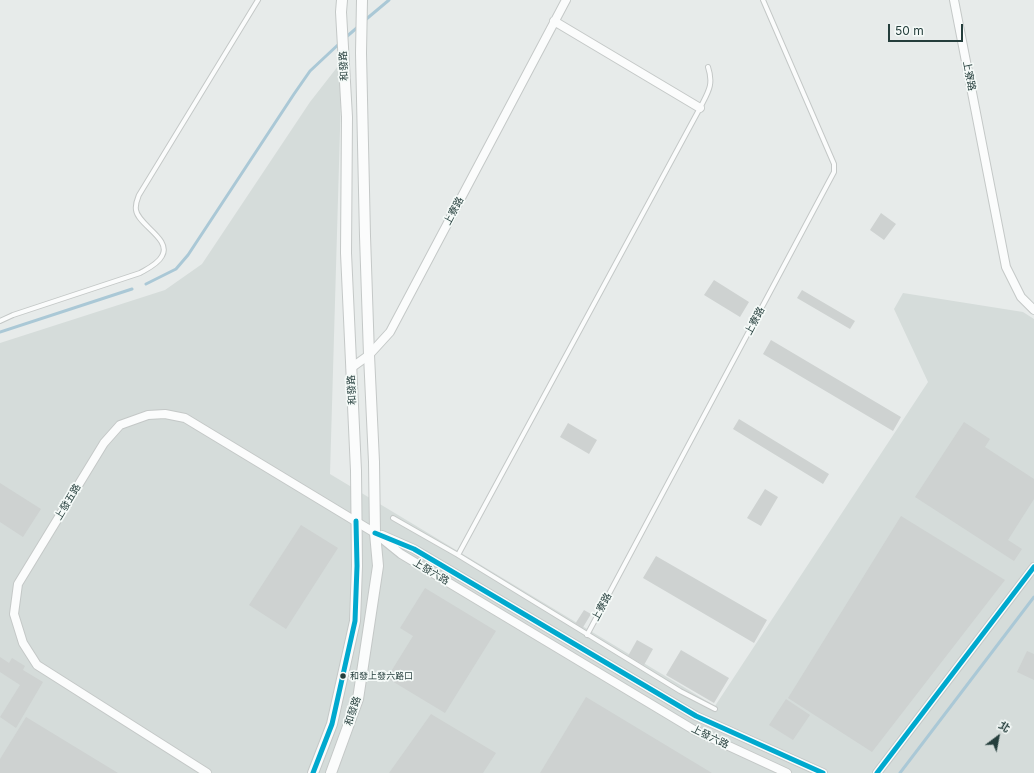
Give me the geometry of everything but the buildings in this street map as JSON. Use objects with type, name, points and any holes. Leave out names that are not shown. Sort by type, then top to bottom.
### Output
[{"type":"street","name":"和發路","points":[[312,773],[332,724],[355,621],[357,566],[346,253],[347,117],[341,12],[342,0]]},
{"type":"street","name":"上寮路","points":[[351,368],[369,355],[390,332],[566,0]]},
{"type":"street","name":"上寮路","points":[[954,0],[1006,267],[1021,297],[1034,310]]},
{"type":"street","name":"和發路","points":[[331,773],[358,699],[378,573],[375,533],[374,462],[369,355],[362,2]]},
{"type":"street","points":[[554,21],[700,108]]},
{"type":"street","name":"上發五路","points":[[207,773],[37,665],[23,643],[14,614],[18,584],[104,443],[120,425],[148,415],[165,414],[186,418],[375,533]]},
{"type":"street","name":"上發六路","points":[[375,533],[402,554],[694,730],[787,773]]},
{"type":"street","name":"上發六路","points":[[375,533],[414,549],[696,716],[823,773]]},
{"type":"street","points":[[877,773],[1034,567]]},
{"type":"lane","points":[[0,321],[13,315],[140,273],[156,263],[162,256],[164,249],[161,241],[136,212],[136,204],[139,195],[258,0]]},
{"type":"lane","name":"上寮路","points":[[587,634],[834,172],[834,164],[763,0]]},
{"type":"lane","points":[[458,555],[700,108],[710,88],[711,77],[708,67]]},
{"type":"lane","points":[[393,518],[458,555],[680,691],[715,709]]},
{"type":"shaded area","points":[[342,61],[330,474],[715,706],[928,382],[894,309],[903,293],[1023,312],[1034,319],[1034,773],[0,773],[0,343],[165,290],[202,264],[310,102]]},
{"type":"waterway","points":[[364,21],[389,0]]},
{"type":"waterway","points":[[345,38],[359,26]]},
{"type":"waterway","points":[[146,284],[176,269],[188,255],[310,71],[341,42]]},
{"type":"waterway","points":[[0,332],[132,289]]},
{"type":"waterway","points":[[900,773],[1034,597]]},
{"type":"transit line","points":[[313,773],[332,724],[355,621],[357,566],[356,521]]},
{"type":"transit line","points":[[375,533],[414,549],[696,716],[823,773]]},
{"type":"transit line","points":[[877,773],[1034,567]]},
{"type":"place","name":"和發上發六路口","points":[[343,676]]}]
